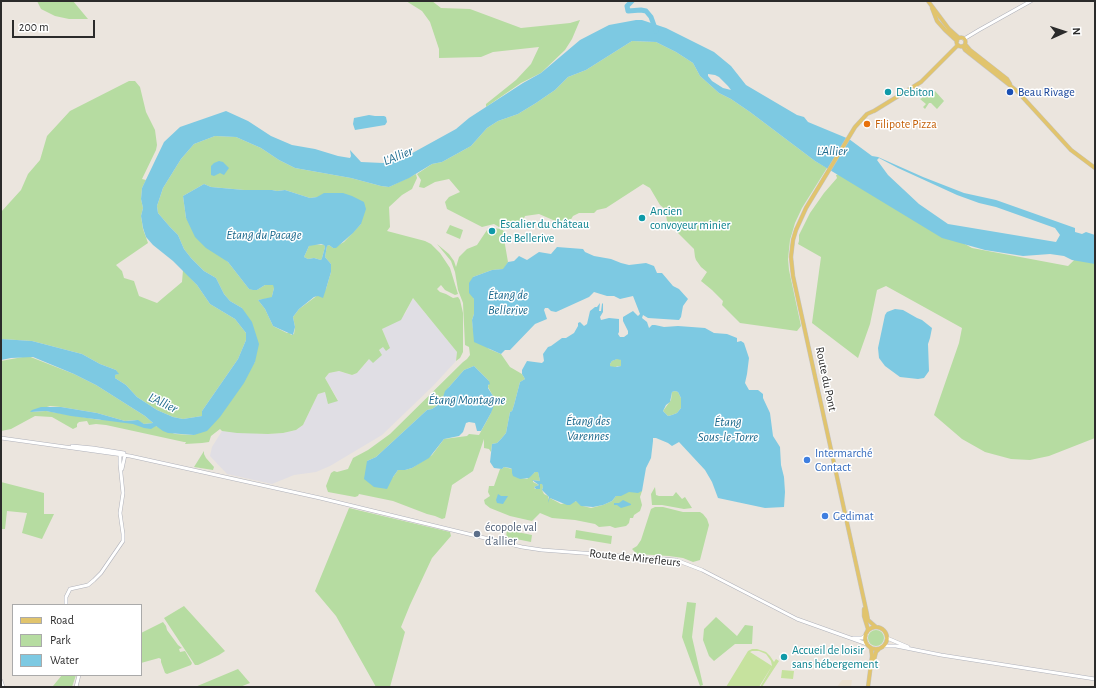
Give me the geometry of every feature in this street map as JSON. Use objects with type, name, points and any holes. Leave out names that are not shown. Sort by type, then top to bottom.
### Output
[{"type":"main road","points":[[928,1],[937,21],[945,30],[958,42],[964,45],[1007,79],[1071,150],[1095,168]]},
{"type":"main road","points":[[958,42],[964,39],[964,45]]},
{"type":"main road","name":"Route du Pont","points":[[876,627],[868,620],[792,268],[792,244],[803,214],[855,127],[867,114],[921,82],[958,42]]},
{"type":"main road","name":"Route du Pont","points":[[863,596],[867,633]]},
{"type":"main road","points":[[870,673],[876,652],[884,646],[887,638],[882,629],[876,627],[867,633],[866,641],[871,648],[879,649]]},
{"type":"main road","points":[[868,687],[872,656],[871,648]]},
{"type":"street","points":[[964,39],[1031,1]]},
{"type":"street","points":[[1,438],[140,456],[185,468]]},
{"type":"street","points":[[122,454],[185,468]]},
{"type":"street","points":[[66,604],[66,597],[70,589],[88,585],[94,580],[101,573],[123,541],[120,513],[122,493],[122,454]]},
{"type":"street","points":[[121,470],[122,454]]},
{"type":"street","name":"Route de Mirefleurs","points":[[185,468],[320,498],[522,547],[681,562],[702,570],[797,618],[867,644]]},
{"type":"street","name":"Route de Mirefleurs","points":[[847,637],[859,638],[867,633]]},
{"type":"street","points":[[887,638],[921,651]]},
{"type":"street","points":[[884,646],[896,646],[1095,679]]},
{"type":"street","points":[[76,687],[79,676]]},
{"type":"street","points":[[1,681],[3,687]]},
{"type":"shaded area","points":[[413,298],[457,352],[456,361],[433,386],[382,435],[330,466],[316,472],[294,475],[272,484],[227,474],[210,456],[212,447],[222,431],[268,434],[296,430],[303,425],[318,394],[325,392],[338,400],[325,378],[329,373],[339,371],[352,375],[357,373],[369,359],[382,355],[379,350],[383,347],[390,348],[382,329],[405,314]]},
{"type":"shaded area","points":[[842,680],[852,680],[851,687],[837,687]]},
{"type":"green space","points":[[37,1],[73,1],[88,19],[69,19],[55,16],[41,9]]},
{"type":"green space","points":[[406,1],[432,1],[441,8],[470,9],[521,28],[570,23],[580,20],[572,39],[565,50],[541,73],[521,83],[486,107],[486,104],[516,80],[531,64],[539,47],[493,52],[481,57],[439,58],[439,49],[430,22],[422,11]]},
{"type":"green space","points":[[632,41],[656,42],[693,63],[700,76],[719,93],[750,112],[815,161],[827,168],[802,208],[795,223],[790,240],[788,259],[789,270],[801,326],[797,331],[740,323],[722,305],[723,301],[701,281],[707,272],[696,260],[694,249],[667,221],[665,209],[660,205],[650,188],[643,184],[606,208],[597,210],[594,213],[579,213],[573,216],[567,226],[539,214],[525,216],[522,223],[499,227],[494,224],[482,227],[447,209],[445,202],[449,197],[460,192],[449,179],[435,182],[424,188],[419,187],[421,180],[417,174],[432,164],[442,162],[471,146],[487,128],[498,121],[518,114],[555,90],[568,77],[586,70]]},
{"type":"green space","points":[[129,81],[135,81],[140,87],[146,112],[155,130],[157,145],[142,179],[146,180],[142,188],[141,199],[143,208],[141,216],[143,229],[148,243],[116,265],[122,271],[124,278],[134,281],[139,296],[157,303],[182,282],[183,270],[197,285],[210,304],[235,319],[246,333],[246,340],[238,359],[202,411],[202,416],[183,419],[173,417],[157,410],[137,397],[126,385],[115,378],[115,375],[118,374],[116,370],[100,364],[82,354],[32,341],[1,339],[1,212],[21,190],[28,174],[40,160],[47,136],[70,111]]},
{"type":"green space","points":[[935,91],[944,101],[937,109],[929,103],[925,109],[923,107],[926,104],[920,99]]},
{"type":"green space","points":[[215,136],[236,137],[261,148],[279,160],[295,168],[351,178],[381,186],[389,187],[416,174],[417,178],[412,189],[402,195],[389,207],[390,227],[387,231],[431,244],[440,253],[450,268],[458,294],[455,295],[445,290],[441,285],[437,289],[453,298],[458,297],[460,300],[463,313],[463,352],[460,358],[456,361],[457,352],[413,298],[401,320],[382,329],[390,348],[386,351],[383,347],[379,350],[382,355],[373,363],[369,359],[357,373],[352,375],[339,371],[329,373],[325,378],[338,401],[328,404],[325,392],[318,394],[303,425],[296,430],[268,434],[237,433],[222,431],[220,429],[211,436],[209,442],[185,444],[186,442],[106,425],[89,425],[87,421],[79,422],[77,427],[73,429],[52,417],[35,416],[11,429],[1,431],[1,361],[28,356],[74,374],[96,385],[145,416],[153,423],[144,424],[135,420],[125,421],[97,413],[50,406],[31,412],[46,411],[100,420],[105,419],[156,426],[175,434],[194,435],[255,362],[242,308],[230,301],[224,294],[216,278],[204,271],[191,258],[184,249],[178,235],[158,213],[157,206],[163,188],[181,159],[194,144]],"holes":[[[204,184],[211,187],[244,190],[285,190],[310,198],[317,197],[361,224],[344,242],[333,248],[329,245],[327,246],[325,257],[331,264],[331,272],[326,289],[299,309],[293,317],[295,327],[294,334],[291,335],[290,333],[273,326],[265,309],[258,300],[272,298],[274,285],[265,285],[257,290],[249,289],[228,262],[186,218],[183,196]]]},
{"type":"green space","points":[[839,174],[972,248],[1068,266],[1095,240],[1095,438],[1049,456],[1030,460],[1011,459],[985,452],[962,439],[934,415],[959,343],[962,328],[886,286],[877,290],[870,324],[858,358],[812,323],[821,257],[798,244],[799,235],[810,213],[837,178],[836,175]]},
{"type":"green space","points":[[450,225],[463,230],[460,239],[446,233]]},
{"type":"green space","points":[[493,228],[501,229],[505,232],[504,239],[508,262],[504,269],[492,270],[473,277],[473,329],[489,349],[501,354],[510,367],[522,374],[525,379],[520,382],[512,411],[510,412],[506,433],[497,443],[492,444],[491,452],[489,449],[484,448],[484,439],[473,471],[452,485],[445,518],[442,519],[393,501],[359,494],[355,497],[328,492],[326,486],[331,473],[334,471],[337,472],[348,469],[353,458],[368,450],[390,434],[470,355],[469,347],[465,345],[463,303],[458,290],[455,272],[451,261],[437,244],[449,254],[456,267],[459,257],[467,249],[477,245],[487,230]],"holes":[[[474,366],[489,381],[488,387],[493,396],[491,413],[479,435],[469,434],[467,436],[444,439],[432,455],[412,468],[398,470],[393,477],[367,461],[376,457],[427,410],[432,409],[441,403],[442,398],[449,387],[464,370]]]},
{"type":"green space","points":[[312,244],[324,245],[325,247],[321,260],[314,258],[308,259],[304,257],[309,246]]},
{"type":"green space","points":[[619,358],[621,360],[621,366],[617,366],[615,368],[610,366],[612,361]]},
{"type":"green space","points":[[672,392],[678,392],[681,398],[681,408],[677,413],[668,416],[663,411],[671,400]]},
{"type":"green space","points":[[204,451],[206,458],[214,467],[213,470],[194,467]]},
{"type":"green space","points":[[504,467],[512,469],[512,471],[522,478],[527,479],[535,472],[538,472],[540,481],[533,480],[533,482],[539,485],[534,487],[535,489],[539,489],[540,484],[542,483],[542,490],[544,494],[548,496],[549,500],[550,498],[561,504],[577,501],[583,506],[591,508],[612,501],[616,496],[626,492],[642,491],[640,497],[642,505],[640,511],[634,515],[633,518],[630,518],[629,523],[626,526],[615,528],[610,526],[599,527],[595,524],[575,520],[552,518],[540,513],[532,521],[510,516],[490,508],[485,504],[484,500],[490,496],[488,492],[489,486],[494,486],[500,469]]},
{"type":"green space","points":[[1,482],[44,493],[44,514],[54,514],[42,539],[22,533],[27,513],[7,511],[5,529],[1,529]]},
{"type":"green space","points":[[655,487],[656,495],[673,496],[676,492],[682,499],[685,497],[692,508],[684,509],[662,505],[652,505],[651,494]]},
{"type":"green space","points":[[655,507],[663,507],[683,512],[700,512],[707,519],[709,525],[700,560],[693,562],[683,558],[669,556],[637,554],[632,549],[637,546],[641,540],[651,509]]},
{"type":"green space","points":[[349,508],[450,532],[451,536],[432,558],[401,627],[405,632],[390,687],[376,687],[336,616],[315,591]]},
{"type":"green space","points":[[507,530],[532,535],[531,542],[506,537]]},
{"type":"green space","points":[[576,530],[612,536],[611,544],[575,538]]},
{"type":"green space","points":[[687,602],[696,603],[692,637],[703,685],[700,686],[682,637]]},
{"type":"green space","points":[[184,606],[225,651],[198,665],[195,665],[164,618]]},
{"type":"green space","points":[[716,617],[737,636],[745,625],[753,626],[752,644],[735,644],[714,661],[709,656],[703,640],[704,629]]},
{"type":"green space","points":[[163,622],[167,630],[182,648],[179,649],[180,652],[185,651],[192,663],[191,665],[167,674],[165,673],[161,659],[159,658],[142,663],[142,632]]},
{"type":"green space","points":[[876,630],[883,635],[884,638],[879,645],[876,646],[869,641],[868,638],[873,631]]},
{"type":"green space","points":[[757,649],[766,652],[774,662],[776,659],[779,661],[762,687],[760,687],[772,666],[759,687],[726,687],[748,651]],"holes":[[[759,651],[766,654],[771,661],[772,666],[750,652]]]},
{"type":"green space","points":[[238,669],[250,683],[240,687],[195,687]]},
{"type":"green space","points":[[782,670],[794,671],[793,679],[781,678]]},
{"type":"green space","points":[[61,676],[76,676],[72,687],[53,686]]},
{"type":"water","name":"L'Allier","points":[[642,20],[666,28],[714,52],[731,66],[746,85],[797,115],[804,117],[808,122],[849,139],[872,156],[878,157],[964,193],[996,200],[1075,228],[1075,232],[1082,234],[1086,232],[1095,235],[1095,264],[1050,254],[1023,256],[985,250],[942,238],[815,161],[750,112],[719,93],[700,76],[693,63],[676,52],[656,42],[632,41],[586,70],[568,77],[555,90],[518,114],[498,121],[487,128],[471,146],[442,162],[432,164],[409,178],[389,187],[351,178],[295,168],[279,160],[261,148],[236,137],[215,136],[194,144],[181,159],[163,188],[157,206],[158,213],[178,235],[184,249],[191,258],[204,271],[216,278],[224,294],[230,301],[242,308],[252,322],[259,344],[255,362],[244,383],[220,417],[207,431],[194,435],[168,433],[156,426],[151,429],[133,424],[71,416],[46,411],[30,412],[41,407],[61,407],[97,413],[125,421],[138,420],[144,424],[153,423],[145,416],[96,385],[33,357],[1,360],[1,339],[32,341],[82,354],[100,364],[116,370],[119,374],[115,375],[115,378],[126,385],[137,397],[157,410],[173,417],[183,419],[202,416],[202,411],[238,359],[246,340],[246,333],[235,319],[210,304],[197,285],[173,261],[153,245],[146,237],[143,228],[141,216],[143,208],[141,199],[142,188],[164,142],[180,127],[226,111],[248,121],[271,136],[292,145],[350,158],[350,150],[361,162],[383,163],[392,161],[407,156],[456,129],[469,118],[541,73],[580,40],[609,25]],"holes":[[[708,74],[719,77],[731,90],[723,88],[712,81]],[[879,158],[957,195],[1055,228],[1060,235],[1056,242],[948,224],[919,204],[888,175],[877,160]]]},
{"type":"water","points":[[369,115],[384,116],[386,117],[387,122],[385,125],[355,130],[353,124],[354,118]]},
{"type":"water","points":[[219,161],[223,162],[229,168],[224,175],[220,173],[214,176],[211,175],[211,166]]},
{"type":"water","name":"Étang du Pacage","points":[[204,184],[211,187],[244,190],[285,190],[310,198],[317,197],[324,193],[343,193],[364,202],[366,209],[361,224],[353,233],[336,248],[329,245],[327,246],[325,257],[331,264],[331,272],[323,298],[318,296],[314,297],[299,309],[293,317],[295,327],[293,335],[273,326],[265,309],[258,300],[272,297],[274,288],[273,285],[265,285],[257,290],[249,289],[228,262],[206,248],[195,237],[186,218],[183,196]],"holes":[[[324,245],[325,247],[321,260],[314,258],[308,259],[304,257],[309,246]]]},
{"type":"water","points":[[557,247],[583,249],[585,252],[594,256],[611,259],[629,265],[646,263],[654,266],[657,273],[662,273],[673,286],[679,289],[688,299],[683,306],[679,320],[648,318],[643,315],[642,318],[647,322],[649,328],[652,325],[655,325],[664,327],[678,326],[705,328],[714,333],[727,334],[737,338],[737,342],[741,341],[744,343],[749,358],[745,383],[749,390],[758,390],[763,394],[763,398],[770,413],[773,436],[780,447],[785,492],[784,507],[765,508],[718,498],[712,482],[705,470],[679,442],[672,446],[656,438],[653,438],[651,458],[646,468],[642,491],[638,493],[629,492],[621,496],[616,496],[612,501],[593,507],[581,506],[576,501],[570,505],[567,505],[550,498],[548,503],[549,497],[542,490],[542,484],[540,484],[540,489],[536,489],[534,487],[539,485],[532,480],[540,481],[538,472],[535,472],[529,478],[520,479],[513,476],[512,469],[510,468],[494,468],[490,462],[492,444],[497,443],[506,433],[510,412],[512,411],[514,405],[520,382],[525,379],[522,374],[522,370],[527,361],[542,363],[544,361],[543,354],[548,347],[562,338],[566,338],[574,333],[578,323],[580,322],[584,326],[587,324],[590,311],[597,307],[600,303],[599,311],[601,311],[603,303],[603,312],[600,317],[601,320],[609,318],[619,319],[618,334],[620,337],[624,337],[628,334],[623,317],[633,311],[638,316],[640,314],[633,296],[620,299],[614,296],[607,296],[594,292],[589,297],[556,312],[545,308],[544,310],[547,319],[535,324],[510,350],[505,350],[501,354],[474,342],[472,320],[474,314],[474,299],[469,293],[469,283],[473,277],[492,270],[503,269],[508,262],[514,261],[519,256],[527,260],[539,252],[551,254]],"holes":[[[617,359],[621,360],[621,366],[610,366],[612,361]],[[672,392],[678,392],[681,398],[681,408],[677,413],[668,416],[663,411],[666,405],[670,402]]]},
{"type":"water","points":[[895,309],[903,310],[922,320],[932,328],[928,344],[929,371],[924,378],[918,379],[900,377],[885,366],[879,358],[878,348],[885,315],[887,312]]},
{"type":"water","name":"Étang Montagne","points":[[474,366],[489,381],[490,384],[488,385],[488,388],[493,396],[494,405],[481,431],[477,431],[475,423],[466,423],[463,432],[459,436],[444,439],[429,458],[412,468],[398,470],[387,489],[374,487],[364,479],[367,461],[376,457],[427,410],[432,409],[441,403],[445,391],[464,370]]},
{"type":"water","points":[[498,494],[501,496],[508,496],[503,504],[497,503],[496,500]]},
{"type":"water","points":[[623,500],[631,505],[621,508],[614,505],[614,503],[619,503]]},
{"type":"waterway","points":[[632,1],[627,6],[628,11],[646,11],[651,17],[656,31]]},
{"type":"place","name":"Debiton","points":[[888,92]]},
{"type":"place","name":"Beau Rivage","points":[[1010,92]]},
{"type":"place","name":"Filipote Pizza","points":[[867,124]]},
{"type":"place","name":"Ancien convoyeur minier","points":[[642,218]]},
{"type":"place","name":"Escalier du château de Bellerive","points":[[492,231]]},
{"type":"place","name":"Intermarché Contact","points":[[807,460]]},
{"type":"place","name":"Gedimat","points":[[825,516]]},
{"type":"place","name":"écopole val d'allier","points":[[477,534]]},
{"type":"place","name":"Accueil de loisir sans hébergement","points":[[784,657]]},
{"type":"water label","name":"Étang de Bellerive","points":[[508,302]]},
{"type":"water label","name":"Étang des Varennes","points":[[588,428]]},
{"type":"water label","name":"Étang Sous-le-Torre","points":[[728,430]]}]
